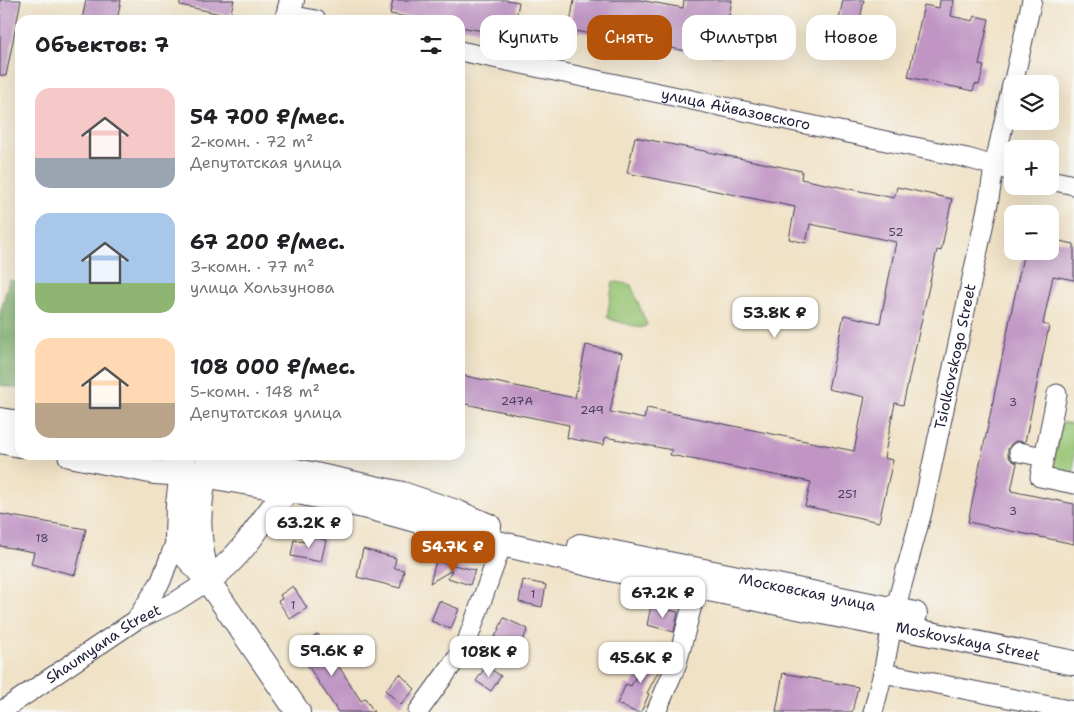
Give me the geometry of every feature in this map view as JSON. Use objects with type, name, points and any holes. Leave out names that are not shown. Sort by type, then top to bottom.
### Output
[{"type":"main road","points":[[0,420],[15,422]]},
{"type":"main road","points":[[0,441],[15,444]]},
{"type":"main road","points":[[95,460],[155,472],[182,464],[206,465],[289,490],[423,521],[502,544]]},
{"type":"main road","name":"Московская улица","points":[[247,460],[402,494],[456,512],[496,529],[522,536],[556,540],[894,618],[1074,646]]},
{"type":"main road","points":[[303,460],[382,480],[402,494]]},
{"type":"main road","points":[[182,464],[177,538],[186,556],[208,581],[298,712]]},
{"type":"main road","points":[[206,465],[199,504],[198,523],[202,559],[208,581]]},
{"type":"main road","points":[[208,581],[226,567],[248,542],[277,501],[289,490]]},
{"type":"main road","name":"Moskovskaya Street","points":[[502,544],[615,570],[697,586],[894,618],[1074,663]]},
{"type":"street","name":"Tsiolkovskogo Street","points":[[1015,75],[1032,0]]},
{"type":"street","name":"улица Айвазовского","points":[[465,52],[967,158],[1004,169]]},
{"type":"street","name":"Tsiolkovskogo Street","points":[[873,712],[894,618],[924,503],[1004,123]]},
{"type":"street","points":[[1059,182],[1074,185]]},
{"type":"street","points":[[1057,394],[1040,477],[1074,484]]},
{"type":"street","points":[[1019,452],[1044,457]]},
{"type":"street","points":[[136,620],[161,581],[177,538]]},
{"type":"street","points":[[418,712],[465,647],[502,544]]},
{"type":"street","name":"Shaumyana Street","points":[[0,712],[136,620],[175,602],[208,581]]},
{"type":"street","points":[[656,712],[676,663],[697,586]]},
{"type":"street","points":[[883,673],[1074,711]]},
{"type":"green space","points":[[9,280],[15,281],[15,388],[0,385],[0,314]]},
{"type":"green space","points":[[613,281],[631,285],[647,325],[641,328],[607,317]]},
{"type":"green space","points":[[1062,422],[1074,424],[1074,473],[1052,469]]},
{"type":"building","points":[[0,0],[21,0],[18,15],[15,15],[15,30],[6,76],[0,75]]},
{"type":"building","points":[[86,0],[121,0],[118,15],[83,15]]},
{"type":"building","points":[[180,0],[234,0],[230,15],[180,5]]},
{"type":"building","points":[[393,0],[506,0],[519,2],[517,15],[480,15],[480,30],[465,28],[465,15],[390,14]]},
{"type":"building","points":[[574,0],[640,0],[683,8],[684,0],[732,0],[729,15],[682,15],[682,50],[672,48],[672,15],[587,15],[587,33],[577,31],[577,15],[572,15]]},
{"type":"building","points":[[843,0],[864,0],[861,15],[840,15]]},
{"type":"building","points":[[940,0],[954,0],[951,16],[973,21],[975,16],[989,19],[979,65],[984,66],[979,85],[975,84],[973,91],[908,77],[924,5],[939,8]]},
{"type":"building","points":[[635,137],[802,171],[801,179],[894,198],[897,187],[952,199],[941,251],[937,250],[903,405],[895,403],[884,458],[893,460],[879,522],[805,506],[811,482],[670,455],[672,450],[605,437],[604,445],[567,438],[569,425],[465,404],[465,376],[575,398],[586,345],[622,353],[610,412],[644,419],[647,408],[854,451],[865,397],[828,389],[844,315],[880,323],[896,242],[810,224],[806,243],[789,239],[795,207],[627,173]]},
{"type":"building","points":[[1059,241],[1074,244],[1074,280],[1053,276],[1043,324],[1049,326],[1025,442],[1016,441],[1011,444],[1008,449],[1008,455],[1011,460],[1017,463],[1011,491],[1074,504],[1074,544],[968,522],[1022,260],[1059,260]]},
{"type":"building","points":[[0,514],[86,529],[75,575],[31,564],[34,552],[0,546]]},
{"type":"building","points":[[305,536],[326,540],[321,562],[291,556],[294,540],[304,542]]},
{"type":"building","points":[[363,549],[396,558],[394,568],[404,570],[400,588],[357,577]]},
{"type":"building","points":[[436,561],[475,570],[470,585],[448,578],[452,570],[430,583]]},
{"type":"building","points":[[523,580],[546,585],[542,607],[519,602]]},
{"type":"building","points":[[293,586],[307,608],[290,619],[278,601],[282,599],[280,595]]},
{"type":"building","points":[[439,601],[459,609],[451,629],[431,621]]},
{"type":"building","points":[[651,606],[678,612],[674,632],[647,625]]},
{"type":"building","points":[[504,618],[528,629],[517,652],[493,641]]},
{"type":"building","points":[[318,634],[361,701],[365,698],[374,712],[338,712],[297,649]]},
{"type":"building","points":[[649,651],[665,659],[647,693],[649,694],[641,712],[635,712],[617,704],[626,684],[631,686]]},
{"type":"building","points":[[486,666],[501,676],[491,691],[476,681]]},
{"type":"building","points":[[783,673],[858,687],[852,712],[776,712]]},
{"type":"building","points":[[400,674],[415,689],[401,705],[385,690]]}]
